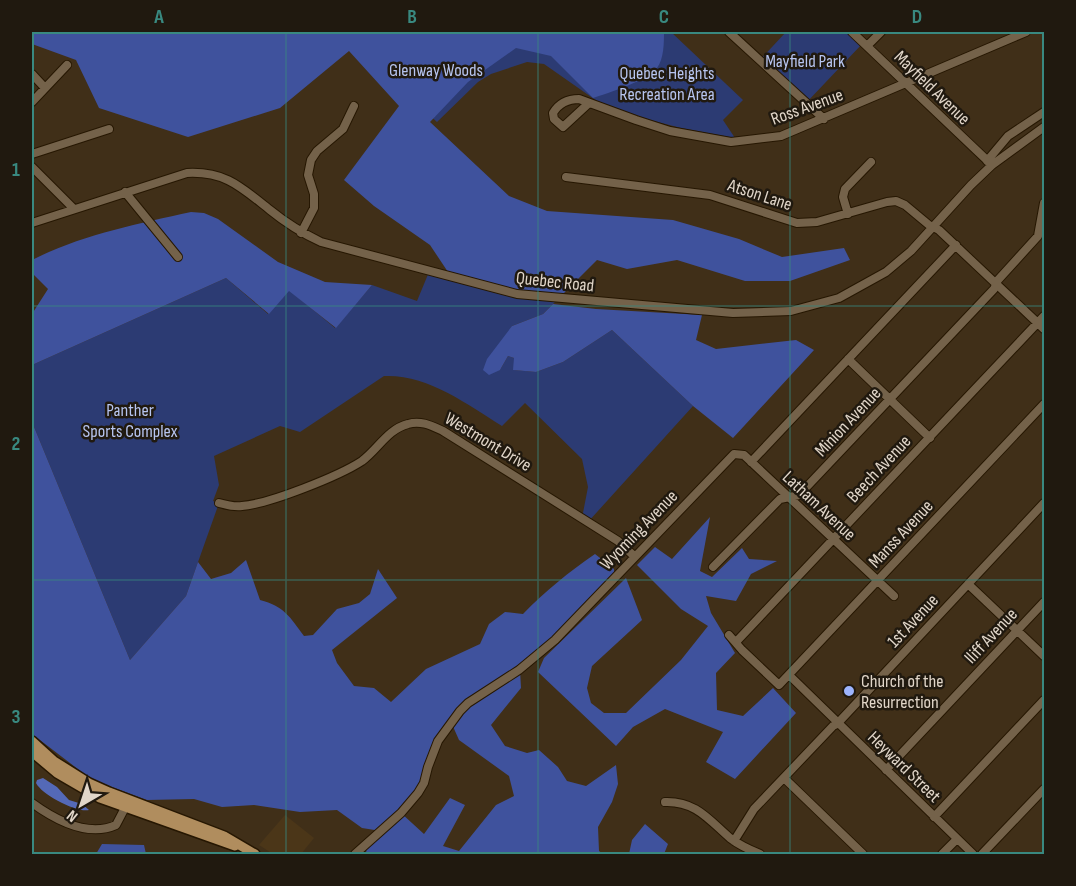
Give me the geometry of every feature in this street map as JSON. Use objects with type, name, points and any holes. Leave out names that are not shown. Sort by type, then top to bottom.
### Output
[{"type":"main road","points":[[32,741],[73,774],[127,804]]},
{"type":"main road","points":[[32,752],[57,773],[78,786],[246,849],[255,855]]},
{"type":"street","points":[[729,32],[824,119]]},
{"type":"street","name":"Mayfield Avenue","points":[[852,32],[989,163]]},
{"type":"street","points":[[867,46],[880,32]]},
{"type":"street","name":"Ross Avenue","points":[[589,103],[563,127],[554,119],[555,109],[567,100],[579,99],[670,130],[731,142],[782,136],[1026,32]]},
{"type":"street","points":[[32,102],[67,65]]},
{"type":"street","points":[[32,74],[45,88]]},
{"type":"street","points":[[301,232],[314,208],[314,194],[308,175],[311,160],[317,151],[344,129],[354,106]]},
{"type":"street","name":"Quebec Road","points":[[32,223],[187,173],[214,175],[241,186],[268,209],[301,232],[335,247],[517,294],[753,314],[791,311],[807,308],[856,290],[899,262],[971,185],[1008,136],[1044,112]]},
{"type":"street","points":[[32,154],[109,129]]},
{"type":"street","name":"Quebec Road","points":[[989,163],[1043,131]]},
{"type":"street","points":[[848,214],[843,197],[845,189],[870,162]]},
{"type":"street","points":[[32,167],[74,209]]},
{"type":"street","name":"Atson Lane","points":[[566,177],[710,195],[797,223],[817,222],[896,201],[906,205],[933,227]]},
{"type":"street","points":[[125,192],[178,257]]},
{"type":"street","name":"Minion Avenue","points":[[713,567],[780,499],[799,495],[997,284],[998,280],[1037,238],[1041,231],[1044,203]]},
{"type":"street","points":[[933,227],[956,245],[1044,329]]},
{"type":"street","points":[[751,462],[956,245]]},
{"type":"street","name":"Beech Avenue","points":[[736,642],[1044,316]]},
{"type":"street","points":[[848,359],[930,438]]},
{"type":"street","name":"Manss Avenue","points":[[736,642],[779,685],[1044,404]]},
{"type":"street","name":"Westmont Drive","points":[[219,503],[241,506],[256,504],[316,483],[362,460],[399,428],[410,423],[423,423],[443,431],[582,518],[618,541],[634,556]]},
{"type":"street","name":"Wyoming Avenue","points":[[355,855],[401,813],[418,793],[424,783],[438,741],[468,703],[519,670],[555,640],[732,455],[740,453],[751,462]]},
{"type":"street","name":"Latham Avenue","points":[[751,462],[894,596]]},
{"type":"street","name":"1st Avenue","points":[[734,841],[754,809],[1044,503]]},
{"type":"street","points":[[968,584],[1044,656]]},
{"type":"street","name":"Iliff Avenue","points":[[886,770],[1044,602]]},
{"type":"street","points":[[729,635],[736,642]]},
{"type":"street","name":"Heyward Street","points":[[789,675],[973,855]]},
{"type":"street","points":[[934,817],[1044,700]]},
{"type":"street","points":[[784,778],[863,855]]},
{"type":"street","points":[[982,855],[1044,789]]},
{"type":"street","points":[[665,802],[680,802],[694,807],[734,841],[760,855]]},
{"type":"street","points":[[32,803],[66,823],[99,830],[116,825],[127,804]]},
{"type":"street","points":[[942,855],[957,840]]},
{"type":"shaded area","points":[[43,778],[57,787],[69,800],[82,804],[89,810],[76,809],[52,798],[36,783],[37,780]]},
{"type":"shaded area","points":[[285,815],[314,838],[301,854],[273,854],[259,845]]},
{"type":"green space","points":[[32,32],[664,32],[661,60],[653,73],[628,86],[593,98],[551,56],[516,48],[468,82],[430,122],[509,196],[547,211],[673,220],[739,239],[782,257],[844,248],[850,260],[790,281],[745,281],[677,260],[627,269],[597,260],[559,298],[452,278],[430,245],[374,206],[344,180],[399,106],[349,51],[280,108],[188,137],[99,108],[76,60],[32,44]]},
{"type":"green space","name":"Glenway Woods","points":[[340,32],[671,32],[743,100],[723,120],[735,138],[650,120],[597,101],[544,64],[527,62],[491,74],[478,82],[437,122]]},
{"type":"green space","name":"Mayfield Park","points":[[786,32],[852,32],[863,43],[806,103],[760,60]]},
{"type":"green space","points":[[191,212],[204,213],[218,219],[278,262],[325,282],[372,285],[336,328],[289,291],[269,314],[226,278],[32,365],[32,314],[48,289],[32,273],[32,260],[90,237]]},
{"type":"green space","name":"Panther Sports Complex","points":[[429,272],[559,298],[543,314],[512,326],[500,370],[508,356],[514,358],[514,370],[536,372],[563,362],[612,330],[693,406],[588,522],[582,518],[588,487],[582,459],[525,403],[502,426],[461,400],[431,385],[416,380],[384,376],[300,432],[280,426],[214,456],[219,485],[213,501],[219,503],[186,596],[130,660],[32,422],[32,365],[226,278],[268,314],[289,290],[335,328],[372,285],[417,301]]},
{"type":"green space","points":[[553,304],[596,309],[702,315],[696,340],[716,349],[796,340],[814,350],[733,438],[693,406],[612,330],[563,362],[536,372],[513,370],[514,358],[508,356],[500,370],[489,375],[483,370],[487,359],[512,326],[543,314]]},
{"type":"green space","points":[[32,422],[130,660],[186,596],[198,562],[211,579],[231,573],[246,560],[260,600],[281,609],[304,636],[313,635],[337,609],[359,603],[370,594],[378,569],[397,598],[332,650],[337,663],[354,686],[374,688],[391,702],[426,669],[480,644],[489,624],[505,612],[523,614],[558,582],[595,554],[614,569],[614,578],[520,670],[521,688],[491,725],[505,746],[527,753],[539,750],[558,767],[567,781],[586,786],[616,765],[618,784],[612,802],[598,827],[599,851],[603,854],[366,854],[367,844],[381,831],[362,828],[337,810],[300,812],[254,805],[222,807],[194,799],[147,800],[87,776],[32,734]],"holes":[[[451,722],[459,740],[509,776],[514,796],[496,805],[459,851],[443,846],[465,805],[450,798],[424,834],[401,813],[426,777],[444,731]]]},
{"type":"green space","points":[[710,517],[700,571],[712,577],[742,548],[749,559],[777,561],[751,574],[736,601],[706,596],[711,613],[735,653],[716,673],[717,710],[743,716],[773,688],[796,713],[735,779],[706,762],[723,732],[665,709],[633,727],[616,746],[538,672],[544,658],[626,578],[642,620],[592,666],[587,688],[591,703],[604,713],[626,713],[681,660],[708,626],[681,609],[637,565],[655,547],[672,559]]},
{"type":"green space","points":[[645,824],[668,844],[664,854],[629,854],[632,840]]},
{"type":"green space","points":[[102,844],[144,845],[146,854],[96,854]]},
{"type":"place","name":"Church of the Resurrection","points":[[849,691]]},
{"type":"park label","name":"Quebec Heights Recreation Area","points":[[667,83]]}]
